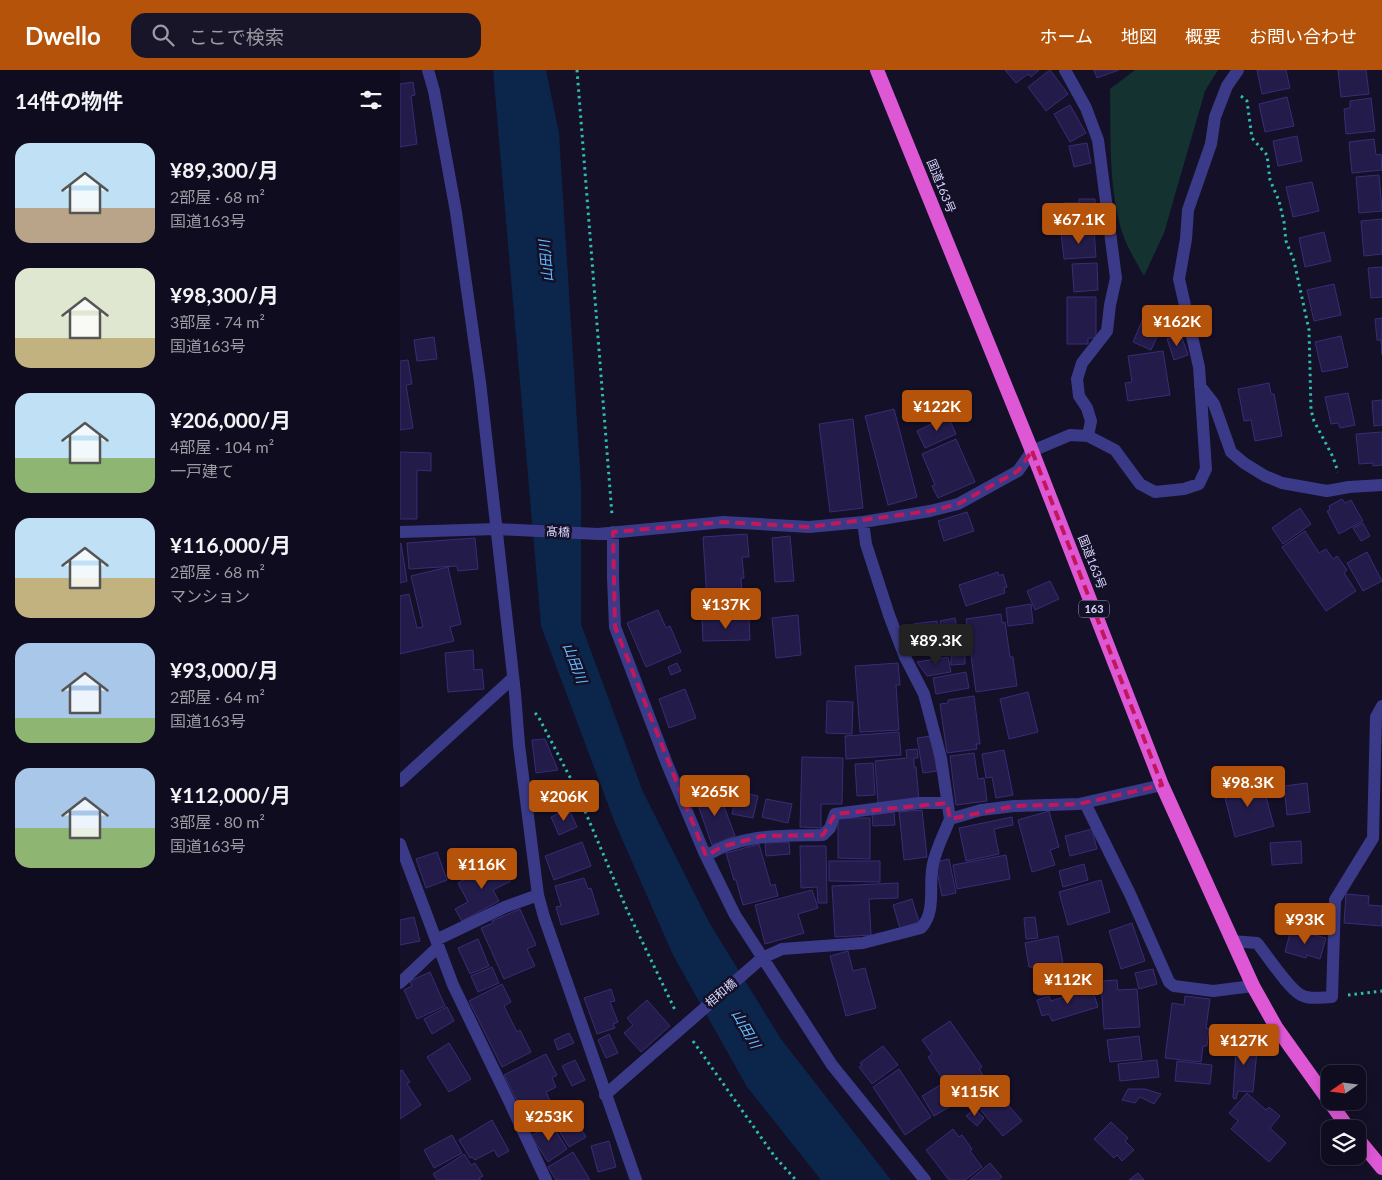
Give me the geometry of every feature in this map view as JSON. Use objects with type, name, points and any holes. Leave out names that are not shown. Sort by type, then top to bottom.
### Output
[{"type":"highway","name":"国道163号","points":[[877,70],[1032,451],[1162,786],[1252,986],[1276,1027],[1342,1120]]},
{"type":"highway","points":[[1366,1149],[1382,1168]]},
{"type":"street","points":[[428,70],[434,91],[456,212],[480,382],[515,693],[519,745],[538,895],[605,1095],[636,1180]]},
{"type":"street","points":[[1064,70],[1086,108],[1098,140],[1116,278],[1107,330],[1082,363],[1077,379],[1080,396],[1087,408],[1091,421],[1088,436]]},
{"type":"street","points":[[1032,451],[1070,435],[1088,436],[1115,450],[1135,479],[1155,492],[1184,489],[1199,484],[1204,478],[1206,469],[1199,367],[1178,279],[1186,239],[1188,210],[1211,144],[1215,117],[1227,86],[1238,70]]},
{"type":"street","points":[[1200,386],[1214,404],[1231,452],[1265,476],[1282,483],[1327,491],[1349,486],[1382,485]]},
{"type":"street","name":"髙橋","points":[[400,532],[497,528],[598,534],[724,522],[809,527],[863,522],[958,504],[1018,471],[1032,451]]},
{"type":"street","points":[[863,522],[866,544],[889,615],[905,657],[924,694],[941,758],[950,820],[981,810],[1005,807],[1078,804],[1162,786]]},
{"type":"street","points":[[613,532],[616,627],[667,764],[706,856],[757,962],[832,1064],[924,1180]]},
{"type":"street","points":[[400,780],[513,678]]},
{"type":"street","points":[[1232,941],[1257,942],[1288,983],[1300,995],[1312,998],[1332,997],[1335,900],[1373,838],[1376,717],[1382,706]]},
{"type":"street","points":[[1085,802],[1130,894],[1169,982],[1174,986],[1213,991],[1252,986]]},
{"type":"street","points":[[706,856],[721,847],[762,836],[823,835],[830,828],[835,814],[919,803],[947,803]]},
{"type":"street","name":"相和橋","points":[[605,1095],[757,962],[782,949],[863,943],[921,928],[927,922],[931,910],[930,881],[933,862],[950,820]]},
{"type":"street","points":[[400,844],[453,985],[546,1180]]},
{"type":"street","points":[[400,983],[437,943],[506,907],[538,895]]},
{"type":"path","points":[[577,70],[613,532]]},
{"type":"path","points":[[1227,86],[1247,101],[1252,138],[1266,155],[1270,180],[1279,201],[1286,241],[1294,261],[1310,330],[1311,410],[1314,421],[1333,457],[1338,471],[1349,486]]},
{"type":"path","points":[[515,693],[538,716],[573,783],[627,910],[687,1023],[775,1157],[796,1180]]},
{"type":"path","points":[[1332,997],[1382,991]]},
{"type":"highlighted area","points":[[1032,451],[1162,785],[1079,804],[1014,806],[950,819],[947,803],[835,814],[823,835],[762,836],[721,847],[706,856],[615,627],[613,532],[724,522],[809,527],[930,511],[958,504],[1018,471]]},
{"type":"green space","points":[[1135,70],[1218,70],[1205,91],[1164,233],[1144,276],[1123,235],[1115,200],[1111,163],[1110,89]]},
{"type":"water","name":"山田川","points":[[493,70],[546,70],[559,133],[581,484],[581,624],[643,792],[710,924],[781,1039],[891,1180],[821,1180],[747,1087],[673,955],[615,823],[541,626]]},
{"type":"building","points":[[1005,70],[1039,70],[1031,77],[1028,74],[1016,83]]},
{"type":"building","points":[[1050,70],[1068,94],[1046,111],[1028,87]]},
{"type":"building","points":[[1094,70],[1119,70],[1097,78]]},
{"type":"building","points":[[1257,70],[1286,70],[1290,88],[1262,94]]},
{"type":"building","points":[[1338,70],[1366,70],[1369,94],[1341,97]]},
{"type":"building","points":[[413,82],[415,95],[411,96],[417,144],[400,147],[400,84]]},
{"type":"building","points":[[1287,97],[1294,126],[1265,132],[1259,104]]},
{"type":"building","points":[[1371,98],[1375,131],[1346,134],[1344,109],[1350,108],[1350,101]]},
{"type":"building","points":[[1070,105],[1086,133],[1070,142],[1054,114]]},
{"type":"building","points":[[1297,136],[1302,161],[1278,166],[1273,141]]},
{"type":"building","points":[[1374,139],[1376,155],[1381,154],[1382,170],[1352,173],[1349,142]]},
{"type":"building","points":[[1087,143],[1091,163],[1074,167],[1069,146]]},
{"type":"building","points":[[1379,175],[1382,211],[1359,213],[1356,177]]},
{"type":"building","points":[[1312,182],[1319,211],[1293,217],[1286,187]]},
{"type":"building","points":[[1079,199],[1095,199],[1095,225],[1065,225],[1064,203],[1079,203]]},
{"type":"building","points":[[1382,219],[1382,254],[1364,256],[1361,221]]},
{"type":"building","points":[[1094,230],[1096,257],[1064,259],[1061,233]]},
{"type":"building","points":[[1324,232],[1331,261],[1305,267],[1299,238]]},
{"type":"building","points":[[1097,263],[1098,290],[1074,292],[1072,264]]},
{"type":"building","points":[[1382,267],[1382,297],[1371,298],[1368,268]]},
{"type":"building","points":[[1334,284],[1341,315],[1314,321],[1307,290]]},
{"type":"building","points":[[1067,297],[1096,297],[1096,338],[1088,338],[1088,344],[1067,344]]},
{"type":"building","points":[[1147,309],[1166,317],[1151,350],[1133,342]]},
{"type":"building","points":[[1382,318],[1382,355],[1381,340],[1377,340],[1375,319]]},
{"type":"building","points":[[1181,335],[1188,355],[1174,360],[1167,339]]},
{"type":"building","points":[[1341,336],[1348,367],[1322,372],[1315,342]]},
{"type":"building","points":[[434,337],[437,359],[417,361],[414,340]]},
{"type":"building","points":[[1163,351],[1170,395],[1128,401],[1125,383],[1132,382],[1128,356]]},
{"type":"building","points":[[408,360],[412,384],[406,385],[413,428],[400,430],[400,361]]},
{"type":"building","points":[[1269,383],[1271,394],[1274,394],[1282,436],[1255,441],[1251,420],[1244,421],[1238,389]]},
{"type":"building","points":[[1348,393],[1355,425],[1340,428],[1338,423],[1331,424],[1325,397]]},
{"type":"building","points":[[1382,400],[1382,425],[1374,426],[1372,401]]},
{"type":"building","points":[[894,409],[917,497],[888,505],[865,416]]},
{"type":"building","points":[[948,416],[956,434],[925,448],[917,431]]},
{"type":"building","points":[[853,419],[863,508],[830,512],[819,424]]},
{"type":"building","points":[[1382,432],[1382,465],[1373,466],[1373,463],[1359,464],[1356,434]]},
{"type":"building","points":[[956,439],[975,482],[938,498],[932,486],[935,485],[922,454]]},
{"type":"building","points":[[400,452],[431,453],[431,471],[417,470],[417,519],[400,519]]},
{"type":"building","points":[[1342,499],[1345,503],[1351,500],[1363,521],[1339,534],[1327,511],[1330,510],[1329,506]]},
{"type":"building","points":[[1300,508],[1311,524],[1283,544],[1272,528]]},
{"type":"building","points":[[967,512],[974,531],[944,541],[938,521]]},
{"type":"building","points":[[1363,523],[1370,536],[1361,541],[1353,528]]},
{"type":"building","points":[[1305,531],[1319,553],[1326,549],[1333,559],[1337,556],[1347,570],[1344,573],[1356,591],[1326,611],[1282,547]]},
{"type":"building","points":[[747,534],[749,557],[742,557],[744,578],[741,578],[743,615],[708,617],[703,537]]},
{"type":"building","points":[[790,536],[794,581],[775,582],[772,538]]},
{"type":"building","points":[[475,538],[478,569],[458,571],[457,566],[409,569],[407,543]]},
{"type":"building","points":[[400,544],[407,581],[400,583]]},
{"type":"building","points":[[1367,552],[1382,581],[1363,591],[1347,563]]},
{"type":"building","points":[[448,567],[461,624],[450,627],[454,641],[400,654],[400,596],[409,594],[417,628],[423,627],[411,576]]},
{"type":"building","points":[[998,572],[999,576],[1003,574],[1007,587],[1004,588],[1005,593],[966,606],[959,585]]},
{"type":"building","points":[[1050,581],[1059,599],[1035,610],[1027,591]]},
{"type":"building","points":[[1031,604],[1033,623],[1008,626],[1006,608]]},
{"type":"building","points":[[658,610],[666,628],[670,626],[681,652],[646,667],[627,623]]},
{"type":"building","points":[[1001,614],[1002,623],[1005,622],[1010,657],[1013,657],[1017,686],[976,692],[966,619]]},
{"type":"building","points":[[798,615],[801,655],[776,658],[772,618]]},
{"type":"building","points":[[749,618],[750,640],[703,641],[702,619]]},
{"type":"building","points":[[955,618],[961,652],[950,654],[950,651],[945,651],[940,621]]},
{"type":"building","points":[[937,621],[940,649],[913,652],[912,644],[916,643],[913,624]]},
{"type":"building","points":[[473,650],[474,670],[482,669],[484,689],[448,692],[445,653]]},
{"type":"building","points":[[965,655],[965,664],[951,665],[951,656]]},
{"type":"building","points":[[948,657],[951,672],[927,676],[917,662]]},
{"type":"building","points":[[677,663],[681,671],[671,675],[668,667]]},
{"type":"building","points":[[898,663],[900,685],[896,685],[899,730],[860,732],[855,666]]},
{"type":"building","points":[[966,672],[969,688],[936,694],[933,678]]},
{"type":"building","points":[[685,689],[696,718],[669,728],[659,699]]},
{"type":"building","points":[[1028,692],[1038,732],[1009,739],[1000,699]]},
{"type":"building","points":[[974,696],[980,744],[976,744],[977,749],[947,753],[940,704],[948,703],[948,700]]},
{"type":"building","points":[[827,701],[853,702],[852,734],[826,733]]},
{"type":"building","points":[[899,732],[901,755],[846,759],[845,736]]},
{"type":"building","points":[[931,736],[937,771],[923,773],[917,738]]},
{"type":"building","points":[[545,739],[558,770],[536,773],[532,740]]},
{"type":"building","points":[[917,749],[918,758],[914,758],[914,767],[916,767],[919,800],[878,803],[875,761],[907,758],[906,750]]},
{"type":"building","points":[[1004,750],[1013,795],[996,798],[992,777],[986,778],[982,754]]},
{"type":"building","points":[[974,753],[978,779],[984,778],[987,801],[956,805],[950,756]]},
{"type":"building","points":[[802,757],[843,758],[842,804],[821,804],[821,828],[800,827]]},
{"type":"building","points":[[873,763],[875,795],[857,796],[855,764]]},
{"type":"building","points":[[1261,779],[1274,826],[1235,837],[1225,798],[1227,798],[1225,789]]},
{"type":"building","points":[[563,782],[572,802],[541,804],[539,784]]},
{"type":"building","points":[[1307,783],[1310,812],[1287,815],[1284,786]]},
{"type":"building","points":[[728,789],[758,796],[753,818],[732,814],[734,805],[724,802]]},
{"type":"building","points":[[718,790],[735,836],[712,845],[694,794],[704,791],[706,795]]},
{"type":"building","points":[[766,799],[792,804],[788,823],[762,817]]},
{"type":"building","points":[[569,809],[577,827],[559,835],[551,817]]},
{"type":"building","points":[[922,810],[927,857],[904,860],[899,812]]},
{"type":"building","points":[[1049,811],[1059,847],[1050,850],[1055,865],[1032,872],[1018,820]]},
{"type":"building","points":[[894,812],[895,825],[873,826],[872,814]]},
{"type":"building","points":[[1012,817],[1013,825],[994,829],[999,854],[966,861],[959,828]]},
{"type":"building","points":[[838,818],[870,818],[870,859],[838,858]]},
{"type":"building","points":[[1092,829],[1097,849],[1070,856],[1065,836]]},
{"type":"building","points":[[1301,841],[1302,863],[1272,865],[1270,843]]},
{"type":"building","points":[[582,842],[591,866],[554,880],[545,856]]},
{"type":"building","points":[[789,842],[790,854],[766,856],[765,843]]},
{"type":"building","points":[[759,844],[771,886],[775,884],[778,896],[743,905],[726,853]]},
{"type":"building","points":[[800,846],[826,846],[827,903],[818,903],[817,887],[801,888]]},
{"type":"building","points":[[437,852],[447,880],[426,888],[416,859]]},
{"type":"building","points":[[1006,855],[1010,879],[957,889],[953,865]]},
{"type":"building","points":[[949,859],[956,893],[942,896],[935,862]]},
{"type":"building","points":[[499,860],[511,881],[493,890],[499,901],[462,921],[455,909],[468,902],[458,883]]},
{"type":"building","points":[[829,861],[880,861],[880,882],[829,881]]},
{"type":"building","points":[[1084,864],[1088,880],[1063,887],[1059,871]]},
{"type":"building","points":[[584,878],[588,889],[591,888],[599,914],[561,925],[556,907],[561,906],[555,886]]},
{"type":"building","points":[[1101,880],[1110,912],[1068,925],[1059,892]]},
{"type":"building","points":[[898,883],[898,898],[869,899],[871,935],[835,937],[832,886]]},
{"type":"building","points":[[812,890],[818,908],[798,914],[804,933],[765,944],[755,905]]},
{"type":"building","points":[[1346,894],[1369,896],[1368,905],[1382,906],[1382,926],[1344,923]]},
{"type":"building","points":[[912,899],[919,922],[900,928],[893,905]]},
{"type":"building","points":[[520,909],[536,945],[527,949],[535,966],[504,979],[481,928]]},
{"type":"building","points":[[414,917],[420,941],[400,945],[400,920]]},
{"type":"building","points":[[1035,917],[1038,938],[1026,939],[1024,918]]},
{"type":"building","points":[[1132,923],[1145,961],[1121,969],[1109,931]]},
{"type":"building","points":[[1291,929],[1326,938],[1320,959],[1307,955],[1306,958],[1285,952]]},
{"type":"building","points":[[1058,936],[1068,991],[1038,996],[1033,967],[1029,967],[1025,943]]},
{"type":"building","points":[[478,939],[489,966],[470,974],[458,948]]},
{"type":"building","points":[[848,951],[853,971],[865,968],[876,1008],[846,1016],[830,956]]},
{"type":"building","points":[[492,967],[499,983],[478,992],[471,976]]},
{"type":"building","points":[[1153,969],[1157,984],[1139,989],[1135,973]]},
{"type":"building","points":[[430,972],[445,1006],[417,1019],[404,990],[412,986],[410,981]]},
{"type":"building","points":[[1117,980],[1118,990],[1137,989],[1140,1027],[1104,1029],[1101,981]]},
{"type":"building","points":[[502,984],[511,1002],[504,1006],[517,1032],[520,1030],[531,1052],[502,1067],[469,1001]]},
{"type":"building","points":[[1092,988],[1098,1007],[1052,1021],[1049,1014],[1042,1016],[1037,1000],[1049,996],[1051,1001]]},
{"type":"building","points":[[611,989],[615,1001],[610,1002],[618,1022],[613,1024],[615,1028],[597,1034],[584,998]]},
{"type":"building","points":[[1185,996],[1210,999],[1206,1028],[1209,1029],[1207,1046],[1203,1046],[1201,1062],[1165,1058],[1172,1003],[1184,1005]]},
{"type":"building","points":[[647,1000],[670,1026],[641,1052],[624,1033],[633,1025],[627,1018]]},
{"type":"building","points":[[447,1007],[454,1021],[432,1034],[424,1019]]},
{"type":"building","points":[[950,1021],[982,1067],[979,1069],[986,1080],[957,1101],[928,1057],[932,1054],[922,1040]]},
{"type":"building","points":[[569,1033],[574,1043],[558,1050],[554,1040]]},
{"type":"building","points":[[609,1034],[618,1053],[606,1058],[598,1040]]},
{"type":"building","points":[[1237,1034],[1247,1035],[1250,1039],[1249,1051],[1257,1051],[1253,1092],[1238,1091],[1236,1099],[1233,1098]]},
{"type":"building","points":[[1139,1036],[1142,1059],[1110,1062],[1107,1040]]},
{"type":"building","points":[[449,1043],[471,1079],[449,1092],[427,1057]]},
{"type":"building","points":[[883,1046],[898,1065],[872,1084],[859,1067],[862,1065],[860,1063]]},
{"type":"building","points":[[546,1054],[557,1075],[552,1078],[556,1087],[546,1092],[557,1116],[531,1129],[504,1075]]},
{"type":"building","points":[[575,1060],[585,1080],[572,1086],[562,1066]]},
{"type":"building","points":[[1157,1060],[1159,1077],[1120,1081],[1118,1064]]},
{"type":"building","points":[[1177,1061],[1212,1065],[1210,1084],[1175,1081]]},
{"type":"building","points":[[899,1069],[931,1117],[905,1135],[873,1087]]},
{"type":"building","points":[[402,1070],[410,1082],[407,1084],[421,1105],[400,1119],[400,1071]]},
{"type":"building","points":[[942,1084],[954,1104],[934,1116],[922,1096]]},
{"type":"building","points":[[1128,1089],[1145,1089],[1161,1094],[1154,1104],[1140,1097],[1135,1103],[1122,1100]]},
{"type":"building","points":[[996,1091],[1022,1121],[1003,1136],[978,1107]]},
{"type":"building","points":[[1247,1093],[1266,1110],[1269,1107],[1280,1116],[1270,1128],[1286,1143],[1269,1162],[1231,1129],[1238,1121],[1229,1113]]},
{"type":"building","points":[[974,1109],[984,1118],[977,1126],[966,1116]]},
{"type":"building","points":[[572,1114],[586,1137],[569,1147],[555,1124]]},
{"type":"building","points":[[492,1120],[509,1151],[498,1157],[494,1150],[475,1160],[472,1157],[470,1158],[459,1140]]},
{"type":"building","points":[[1111,1122],[1128,1138],[1125,1141],[1134,1150],[1122,1161],[1117,1155],[1114,1158],[1094,1139]]},
{"type":"building","points":[[551,1123],[567,1149],[548,1162],[531,1136]]},
{"type":"building","points":[[953,1129],[959,1137],[962,1135],[972,1149],[970,1151],[982,1167],[965,1180],[949,1180],[926,1150]]},
{"type":"building","points":[[452,1135],[462,1153],[434,1168],[424,1150]]},
{"type":"building","points":[[609,1141],[616,1167],[598,1172],[591,1146]]},
{"type":"building","points":[[573,1152],[590,1180],[556,1180],[548,1167]]},
{"type":"building","points":[[464,1154],[471,1165],[475,1163],[483,1176],[479,1178],[481,1180],[437,1180],[433,1174]]},
{"type":"building","points":[[990,1163],[1002,1177],[998,1180],[970,1180]]},
{"type":"building","points":[[1138,1173],[1144,1180],[1129,1180]]}]
